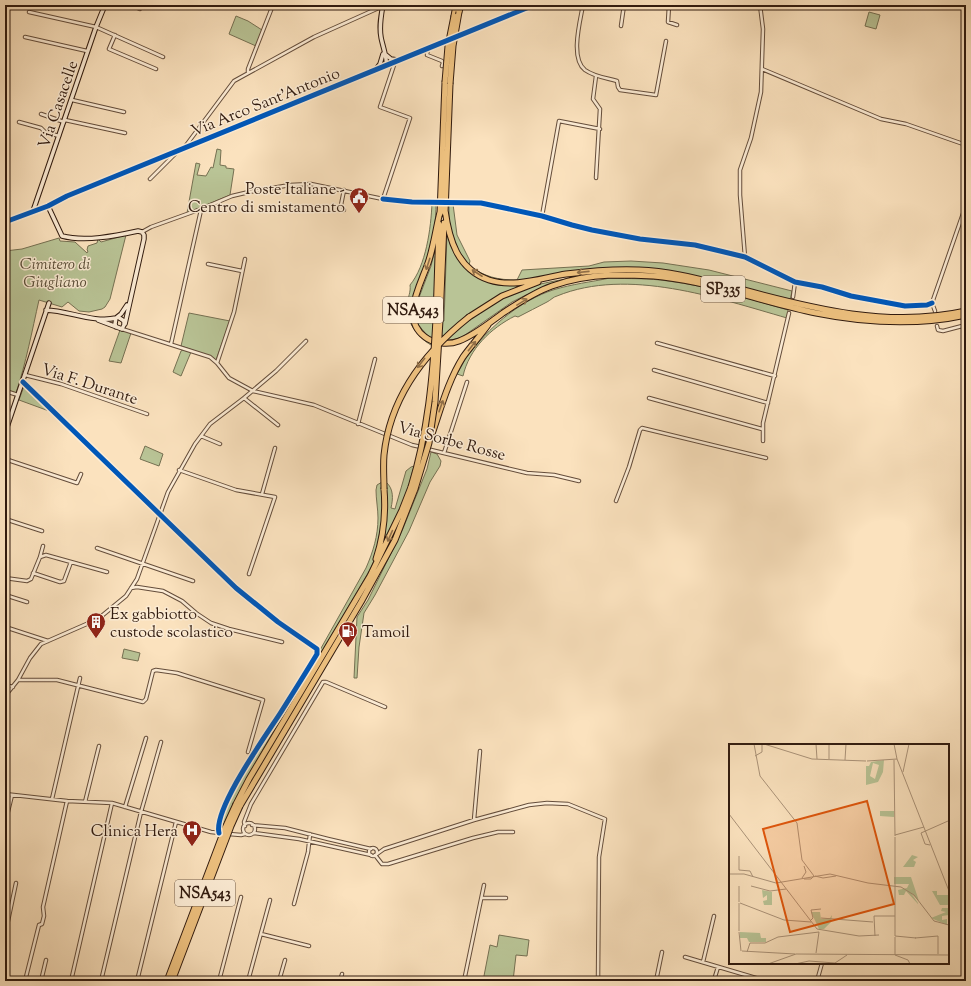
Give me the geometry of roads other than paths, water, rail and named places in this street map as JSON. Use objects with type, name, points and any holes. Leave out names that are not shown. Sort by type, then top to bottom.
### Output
[{"type":"highway","points":[[448,83],[448,46],[456,5]]},
{"type":"highway","points":[[448,83],[461,5]]},
{"type":"highway","name":"NSA543","points":[[429,443],[435,402],[448,83]]},
{"type":"highway","name":"NSA543","points":[[442,211],[453,246],[466,266],[477,274],[488,279],[499,282],[527,284]]},
{"type":"highway","name":"NSA543","points":[[442,211],[429,260],[414,302],[413,319],[419,331],[426,338],[435,342],[447,343],[458,341],[490,323]]},
{"type":"highway","name":"SP335","points":[[527,284],[548,277],[601,270],[639,270],[690,276],[810,307],[845,314],[910,318],[937,316],[966,311]]},
{"type":"highway","name":"SP335","points":[[490,323],[521,302],[552,286],[578,279],[603,276],[637,275],[690,281],[816,313],[872,321],[919,322],[966,315]]},
{"type":"highway","name":"NSA543","points":[[370,576],[383,534],[385,522],[384,456],[391,420],[402,394],[420,365],[448,335],[469,317],[502,296],[527,284]]},
{"type":"highway","name":"NSA543","points":[[172,981],[238,805],[250,779],[370,576],[413,488],[428,416],[438,319]]},
{"type":"highway","name":"NSA543","points":[[238,805],[351,620],[395,540],[446,391],[464,357],[490,323]]},
{"type":"highway","points":[[167,981],[225,828],[238,805]]},
{"type":"street","name":"Via Casacelle","points":[[32,211],[65,121],[96,27],[106,5]]},
{"type":"street","points":[[131,5],[140,9]]},
{"type":"street","points":[[248,73],[248,69],[273,5]]},
{"type":"street","name":"Via Arco Sant'Antonio","points":[[5,222],[48,206],[67,196],[534,5]]},
{"type":"street","points":[[582,5],[577,45],[578,60],[582,67],[596,76],[617,81],[620,90],[656,95],[666,41]]},
{"type":"street","points":[[621,26],[624,5]]},
{"type":"street","points":[[669,5],[668,22],[677,25]]},
{"type":"street","points":[[745,257],[740,195],[740,170],[751,138],[761,92],[763,29],[760,5]]},
{"type":"street","points":[[184,148],[234,81],[314,37],[383,6]]},
{"type":"street","points":[[383,6],[380,31],[387,62],[386,65]]},
{"type":"street","points":[[29,12],[96,27],[163,57]]},
{"type":"street","points":[[115,35],[109,49],[156,69]]},
{"type":"street","points":[[25,37],[88,51]]},
{"type":"street","points":[[428,48],[427,55],[442,61],[442,66]]},
{"type":"street","points":[[383,199],[410,118],[380,107],[396,61],[390,59],[384,53]]},
{"type":"street","points":[[377,69],[384,53]]},
{"type":"street","points":[[762,69],[881,119],[906,124],[966,145]]},
{"type":"street","points":[[596,76],[593,99],[600,110],[596,178]]},
{"type":"street","points":[[72,100],[124,112]]},
{"type":"street","points":[[41,114],[65,121],[125,134]]},
{"type":"street","points":[[542,216],[559,121],[600,129]]},
{"type":"street","points":[[19,122],[41,128],[45,132],[59,136]]},
{"type":"street","points":[[150,179],[179,150]]},
{"type":"street","points":[[48,206],[62,236],[70,238],[98,237],[138,231],[142,232],[151,227],[232,196],[290,185],[311,184],[401,202],[436,203]]},
{"type":"street","points":[[344,190],[340,210],[344,210]]},
{"type":"street","points":[[449,203],[481,203],[542,216],[592,230],[640,239],[695,245],[745,257],[795,282],[816,286],[851,296],[905,306],[927,305],[932,303]]},
{"type":"street","points":[[935,311],[932,303],[966,205]]},
{"type":"street","points":[[171,344],[201,209]]},
{"type":"street","points":[[94,318],[122,329],[144,239],[142,232]]},
{"type":"street","points":[[217,363],[234,312],[245,259]]},
{"type":"street","points":[[208,264],[242,271]]},
{"type":"street","points":[[793,297],[795,282]]},
{"type":"street","points":[[116,327],[115,324],[117,318],[125,309],[130,300]]},
{"type":"street","points":[[5,433],[49,303]]},
{"type":"street","points":[[46,310],[68,312],[106,320],[117,318],[123,320],[124,324]]},
{"type":"street","points":[[763,440],[762,429],[789,313]]},
{"type":"street","points":[[937,326],[938,330],[943,331],[966,325]]},
{"type":"street","name":"Via Sorbe Rosse","points":[[122,329],[206,356],[217,363],[229,378],[253,391],[314,405],[412,445],[528,473],[554,475],[579,481]]},
{"type":"street","points":[[5,696],[18,680],[30,658],[41,644],[98,619],[126,596],[137,579],[168,492],[195,444],[210,424],[253,391],[276,371],[306,341]]},
{"type":"street","points":[[658,343],[775,376]]},
{"type":"street","points":[[358,424],[374,359]]},
{"type":"street","points":[[654,370],[768,403]]},
{"type":"street","name":"Via F. Durante","points":[[25,375],[61,384],[147,414]]},
{"type":"street","points":[[23,382],[219,572],[264,612],[317,649],[317,654],[265,735],[227,800],[219,825],[219,833]]},
{"type":"street","points":[[444,453],[467,382]]},
{"type":"street","points":[[5,391],[18,395]]},
{"type":"street","points":[[244,398],[278,425]]},
{"type":"street","points":[[649,398],[762,429]]},
{"type":"street","points":[[616,501],[629,467],[640,430],[642,428],[766,458]]},
{"type":"street","points":[[201,436],[220,444]]},
{"type":"street","points":[[262,494],[275,448]]},
{"type":"street","points":[[5,459],[77,483],[81,474]]},
{"type":"street","points":[[179,470],[236,490],[275,497],[249,574]]},
{"type":"street","points":[[5,519],[42,531]]},
{"type":"street","points":[[5,578],[27,581],[31,579],[43,546]]},
{"type":"street","points":[[97,548],[193,581]]},
{"type":"street","points":[[40,557],[46,555],[107,572]]},
{"type":"street","points":[[33,573],[60,582],[64,581],[71,562]]},
{"type":"street","points":[[131,588],[137,587],[163,591],[182,601],[196,613],[211,622],[229,629],[282,642]]},
{"type":"street","points":[[5,595],[27,602]]},
{"type":"street","points":[[5,627],[48,641]]},
{"type":"street","points":[[18,680],[56,680],[142,702],[146,699],[153,671],[156,670],[177,673],[263,700],[248,752]]},
{"type":"street","points":[[52,799],[80,678]]},
{"type":"street","points":[[237,834],[243,830],[245,826],[244,822],[251,804],[323,682],[385,707]]},
{"type":"street","points":[[5,685],[12,687]]},
{"type":"street","points":[[125,807],[146,738]]},
{"type":"street","points":[[101,981],[141,812],[161,742]]},
{"type":"street","points":[[85,802],[99,746]]},
{"type":"street","points":[[474,820],[480,751]]},
{"type":"street","points":[[5,794],[67,801],[112,803],[211,832],[250,835],[254,833],[308,841],[374,855],[384,849],[474,820],[529,805],[547,803],[568,804],[605,819],[599,857],[598,981]]},
{"type":"street","points":[[5,824],[12,795]]},
{"type":"street","points":[[25,981],[39,925],[42,924],[44,916],[43,907],[67,801]]},
{"type":"street","points":[[71,981],[112,803]]},
{"type":"street","points":[[137,981],[176,822]]},
{"type":"street","points":[[245,826],[248,824],[279,826],[357,846],[371,849],[384,849]]},
{"type":"street","points":[[252,824],[256,829],[254,833]]},
{"type":"street","points":[[243,830],[245,834]]},
{"type":"street","points":[[371,849],[369,852],[382,864],[388,864],[473,838],[498,832],[513,832]]},
{"type":"street","points":[[294,904],[308,852],[308,841],[310,834]]},
{"type":"street","points":[[356,851],[357,846]]},
{"type":"street","points":[[374,855],[376,849]]},
{"type":"street","points":[[5,934],[16,883]]},
{"type":"street","points":[[464,981],[484,885]]},
{"type":"street","points":[[219,981],[241,897]]},
{"type":"street","points":[[482,898],[506,898]]},
{"type":"street","points":[[248,981],[270,900]]},
{"type":"street","points":[[703,962],[714,916]]},
{"type":"street","points":[[261,934],[309,946]]},
{"type":"street","points":[[656,981],[662,952]]},
{"type":"street","points":[[684,957],[766,981]]},
{"type":"street","points":[[42,981],[46,960]]},
{"type":"street","points":[[279,981],[285,960]]},
{"type":"street","points":[[817,981],[822,964]]},
{"type":"street","points":[[716,981],[714,980],[718,967]]},
{"type":"street","points":[[340,981],[342,974]]},
{"type":"place","name":"Poste Italiane - Centro di smistamento","points":[[359,214]]},
{"type":"place","name":"Ex gabbiotto custode scolastico","points":[[96,639]]},
{"type":"place","name":"Tamoil","points":[[348,648]]},
{"type":"place","name":"Clinica Hera","points":[[192,847]]},
{"type":"park label","name":"Cimitero di Giugliano","points":[[55,272]]}]
